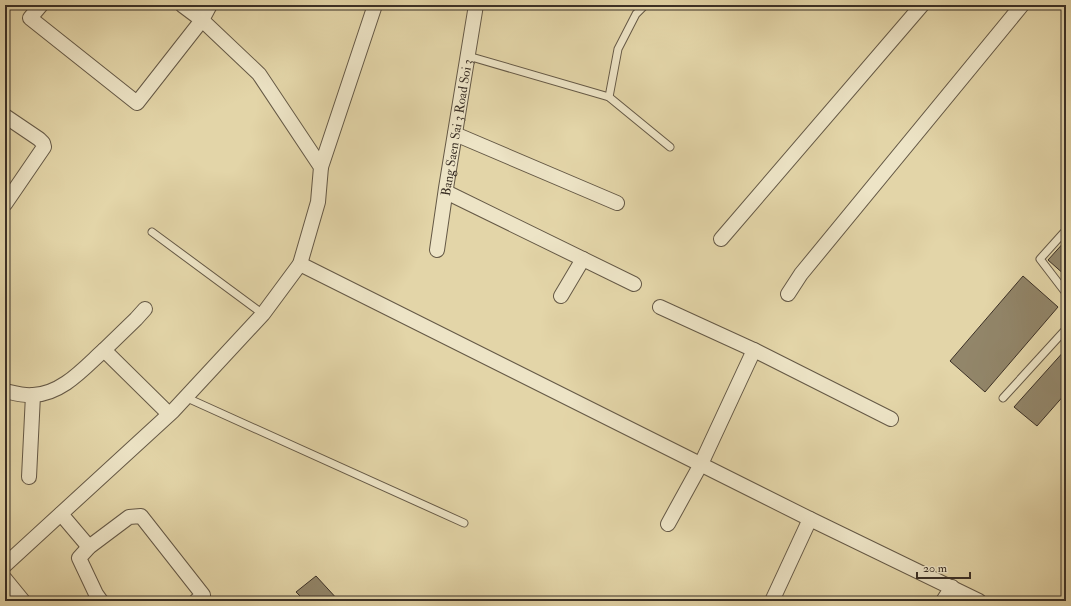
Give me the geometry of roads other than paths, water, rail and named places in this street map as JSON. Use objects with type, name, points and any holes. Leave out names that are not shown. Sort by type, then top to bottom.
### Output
[{"type":"street","points":[[41,5],[30,18],[137,103],[202,20],[210,5]]},
{"type":"street","points":[[182,5],[202,20],[259,74],[321,167]]},
{"type":"street","points":[[5,565],[169,414],[263,314],[300,264],[318,202],[321,167],[375,5]]},
{"type":"street","name":"Bang Saen Sai 3 Road Soi 3","points":[[438,250],[476,5]]},
{"type":"street","points":[[721,239],[922,5]]},
{"type":"street","points":[[788,294],[801,274],[1022,5]]},
{"type":"street","points":[[5,116],[39,139],[43,143],[44,147],[5,204]]},
{"type":"street","points":[[455,134],[617,203]]},
{"type":"street","points":[[446,192],[634,284]]},
{"type":"street","points":[[561,296],[583,259]]},
{"type":"street","points":[[300,264],[810,519],[979,601]]},
{"type":"street","points":[[660,307],[754,350],[891,420]]},
{"type":"street","points":[[5,392],[33,395],[54,390],[72,378],[104,350],[136,319],[144,309]]},
{"type":"street","points":[[104,350],[169,414]]},
{"type":"street","points":[[668,524],[702,464],[754,350]]},
{"type":"street","points":[[29,476],[33,395]]},
{"type":"street","points":[[60,514],[89,547]]},
{"type":"street","points":[[102,601],[96,594],[79,558],[89,547],[129,517],[141,516],[202,599]]},
{"type":"street","points":[[772,601],[810,519]]},
{"type":"street","points":[[5,579],[23,601]]},
{"type":"street","points":[[943,601],[952,587]]},
{"type":"lane","points":[[609,98],[618,49],[636,14],[645,5]]},
{"type":"lane","points":[[468,56],[609,98],[670,147]]},
{"type":"lane","points":[[1066,230],[1040,259],[1066,293]]},
{"type":"lane","points":[[152,232],[263,314]]},
{"type":"lane","points":[[1003,398],[1066,329]]},
{"type":"lane","points":[[185,397],[464,523]]}]
